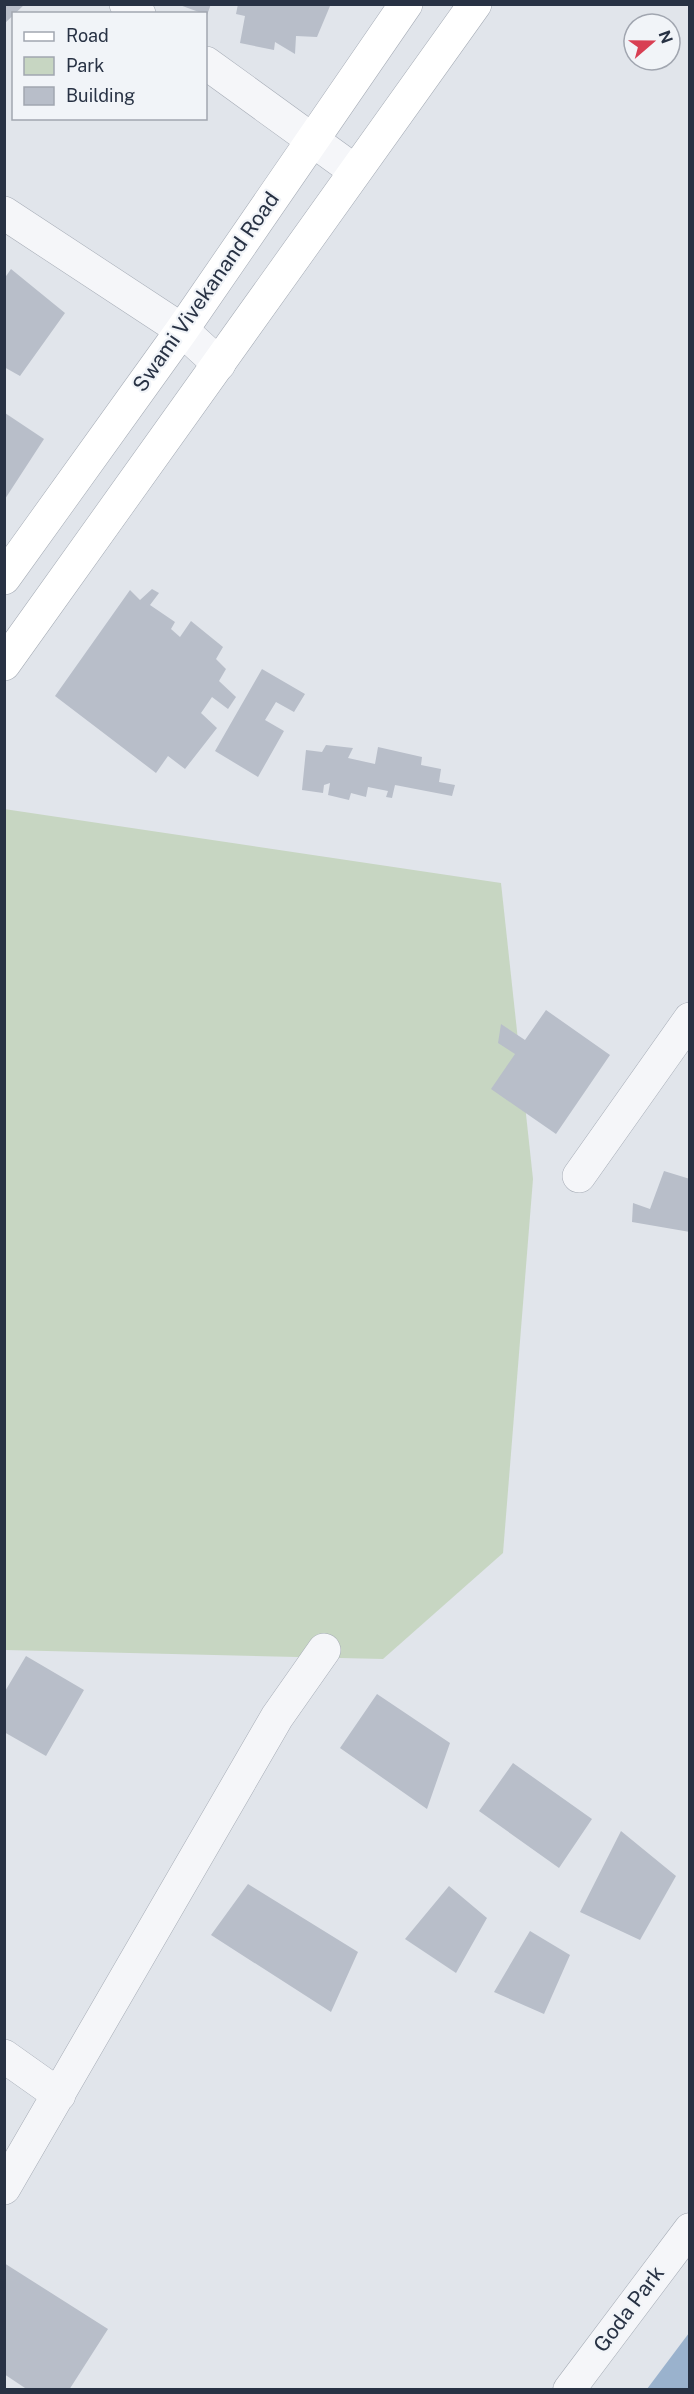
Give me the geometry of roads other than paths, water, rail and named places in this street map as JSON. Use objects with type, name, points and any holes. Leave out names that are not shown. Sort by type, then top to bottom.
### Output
[{"type":"main road","name":"Swami Vivekanand Road","points":[[4,579],[182,330],[406,4]]},
{"type":"main road","points":[[4,664],[475,4]]},
{"type":"street","points":[[207,64],[355,171]]},
{"type":"street","points":[[4,213],[182,330],[219,363]]},
{"type":"street","points":[[579,1176],[690,1019]]},
{"type":"street","points":[[4,2188],[277,1718],[324,1650]]},
{"type":"street","points":[[4,2056],[59,2095]]},
{"type":"street","name":"Goda Park","points":[[569,2390],[690,2229]]},
{"type":"water","points":[[689,2333],[689,2389],[647,2389]]}]
